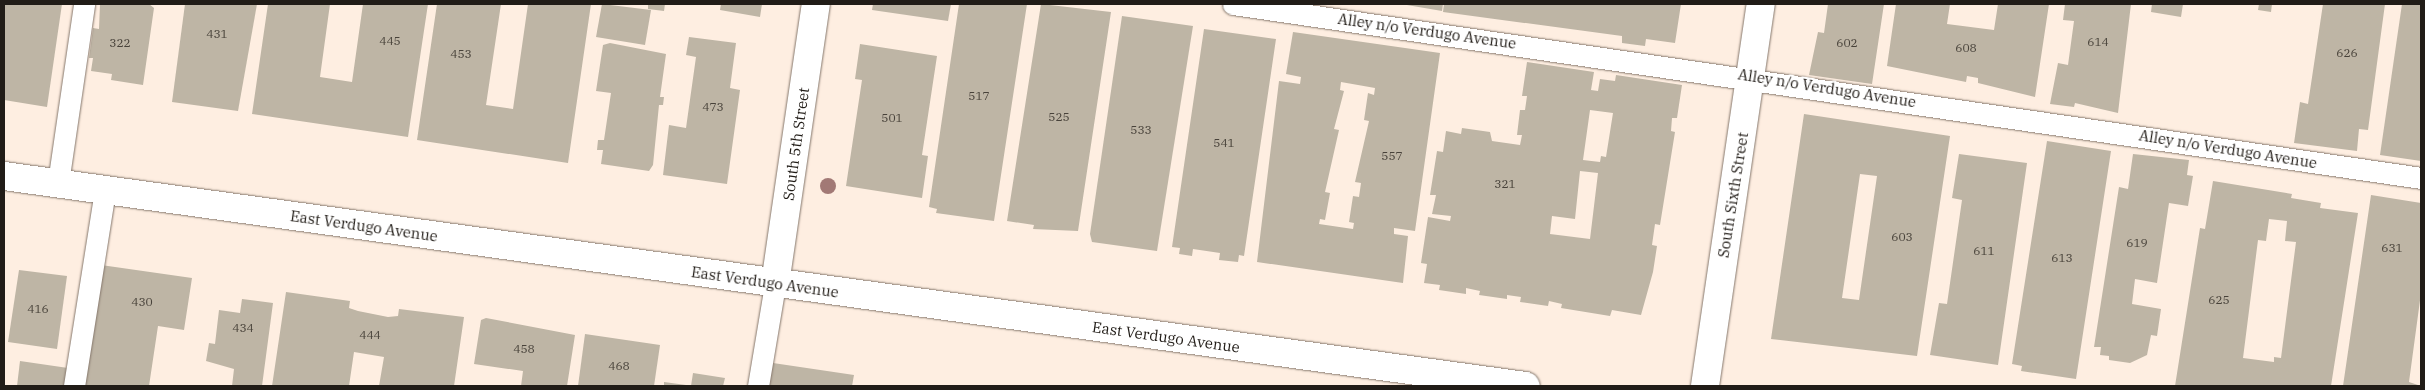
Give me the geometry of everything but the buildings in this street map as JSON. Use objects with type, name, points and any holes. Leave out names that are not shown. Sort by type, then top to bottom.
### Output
[{"type":"street","name":"South 5th Street","points":[[775,284],[816,4]]},
{"type":"street","name":"South Sixth Street","points":[[1705,386],[1761,4]]},
{"type":"street","name":"East Verdugo Avenue","points":[[4,176],[775,284],[1526,386]]},
{"type":"lane","points":[[58,183],[84,4]]},
{"type":"lane","name":"Alley n/o Verdugo Avenue","points":[[1233,4],[1751,77],[2421,178]]},
{"type":"lane","points":[[74,386],[105,190]]},
{"type":"lane","points":[[758,386],[775,284]]}]
